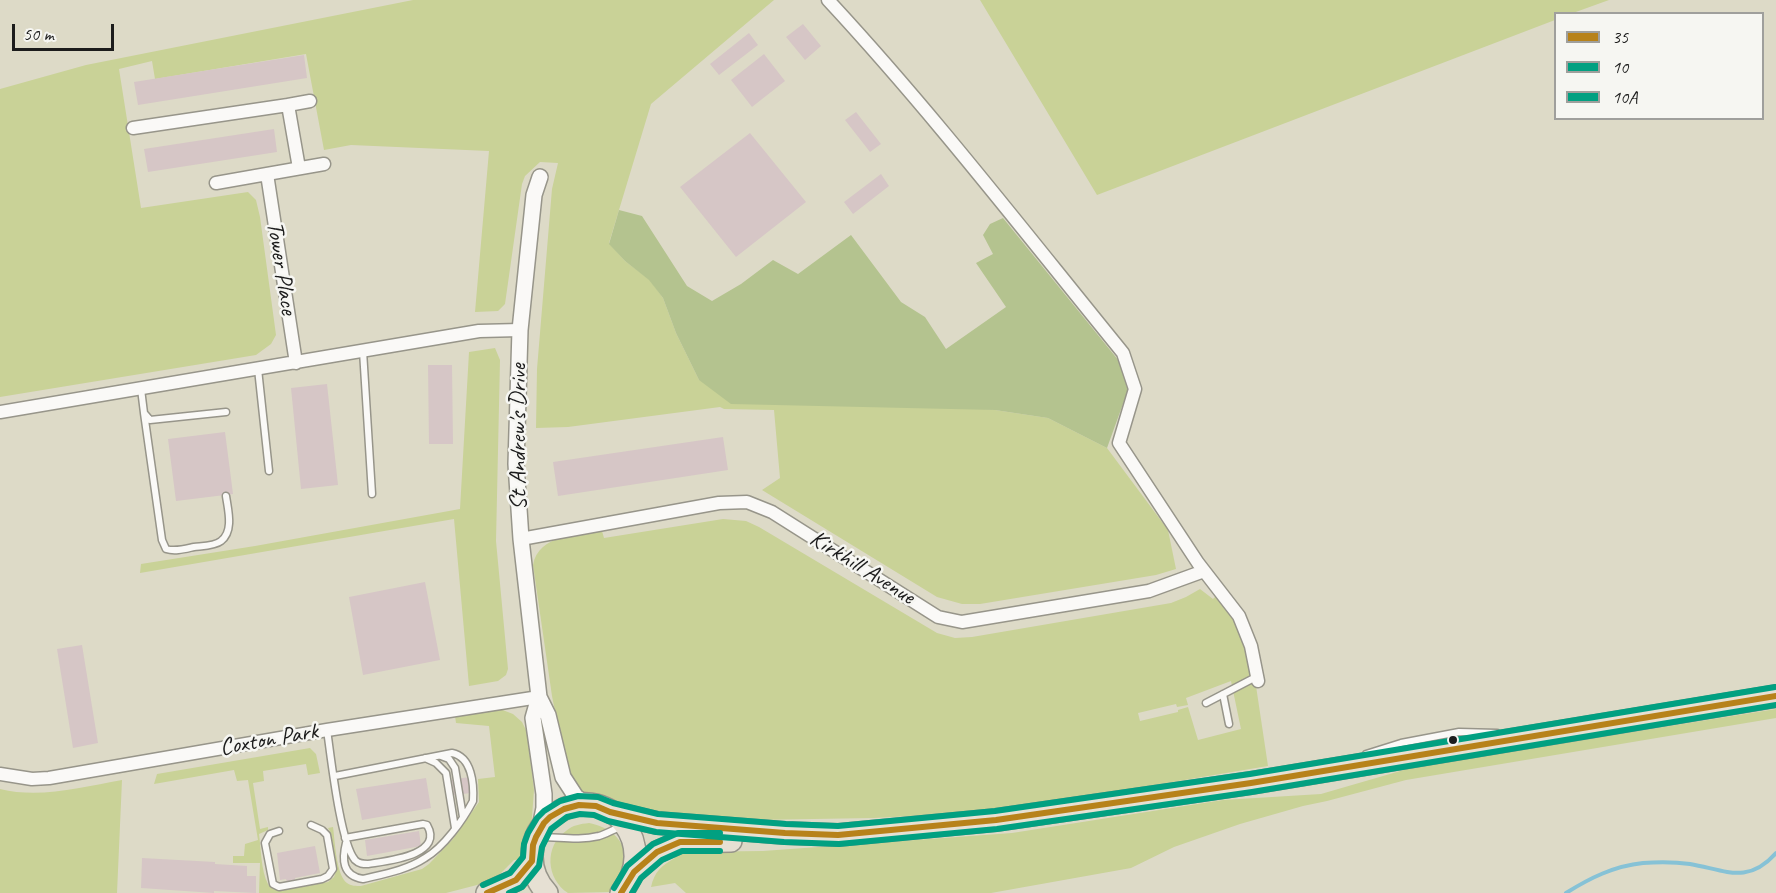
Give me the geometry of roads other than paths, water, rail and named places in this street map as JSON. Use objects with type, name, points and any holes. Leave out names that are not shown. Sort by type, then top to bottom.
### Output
[{"type":"highway","points":[[548,893],[536,877],[532,861],[533,845],[550,817],[564,809],[579,805],[588,805],[626,819],[657,823],[838,835],[996,820],[1305,773],[1776,696]]},
{"type":"highway","points":[[626,819],[635,847],[635,864],[629,883]]},
{"type":"highway","points":[[629,883],[657,852],[680,842],[736,841],[785,833]]},
{"type":"highway","points":[[487,893],[516,880],[532,861]]},
{"type":"street","points":[[828,0],[928,113],[1123,353],[1134,389],[1119,443],[1204,571],[1239,616],[1251,646],[1257,679]]},
{"type":"street","points":[[133,128],[310,101]]},
{"type":"street","points":[[288,105],[299,168]]},
{"type":"street","points":[[216,183],[324,164]]},
{"type":"street","name":"Tower Place","points":[[267,174],[296,363]]},
{"type":"street","name":"St Andrew's Drive","points":[[540,177],[534,195],[520,330],[516,464],[520,538],[538,697],[548,716],[563,777],[576,797],[588,805]]},
{"type":"street","points":[[0,412],[479,331],[520,330]]},
{"type":"street","name":"Kirkhill Avenue","points":[[520,538],[719,503],[747,502],[772,512],[938,616],[962,622],[1149,591],[1204,571]]},
{"type":"street","name":"St Andrew's Drive","points":[[538,697],[532,718],[544,794],[544,808],[538,834]]},
{"type":"street","name":"Coxton Park","points":[[0,774],[32,779],[49,778],[327,730],[538,697]]},
{"type":"lane","points":[[363,351],[372,494]]},
{"type":"lane","points":[[258,369],[269,471]]},
{"type":"lane","points":[[141,388],[162,540],[166,549],[174,551],[222,541],[229,524],[226,496]]},
{"type":"lane","points":[[144,413],[150,420],[160,420],[226,412]]},
{"type":"lane","points":[[1206,703],[1257,679]]},
{"type":"lane","points":[[1222,694],[1229,724]]},
{"type":"lane","points":[[327,730],[334,776],[345,840],[344,866],[353,876],[363,879],[425,859],[438,849],[463,817],[473,797],[470,769],[460,755],[452,753],[334,776]]},
{"type":"lane","points":[[438,755],[449,759],[455,768],[463,817]]},
{"type":"lane","points":[[424,758],[436,763],[446,772],[454,828]]},
{"type":"lane","points":[[538,834],[566,840],[600,836],[626,819]]},
{"type":"lane","points":[[423,824],[429,827],[430,833],[427,844],[416,854],[368,864],[360,864],[356,861],[345,840],[423,824]]},
{"type":"lane","points":[[279,831],[270,834],[265,843],[273,884],[279,887],[322,879],[328,876],[333,869],[327,835],[311,825]]},
{"type":"waterway","points":[[1566,893],[1584,882],[1632,865],[1655,862],[1679,863],[1736,873],[1756,869],[1776,853]]}]
